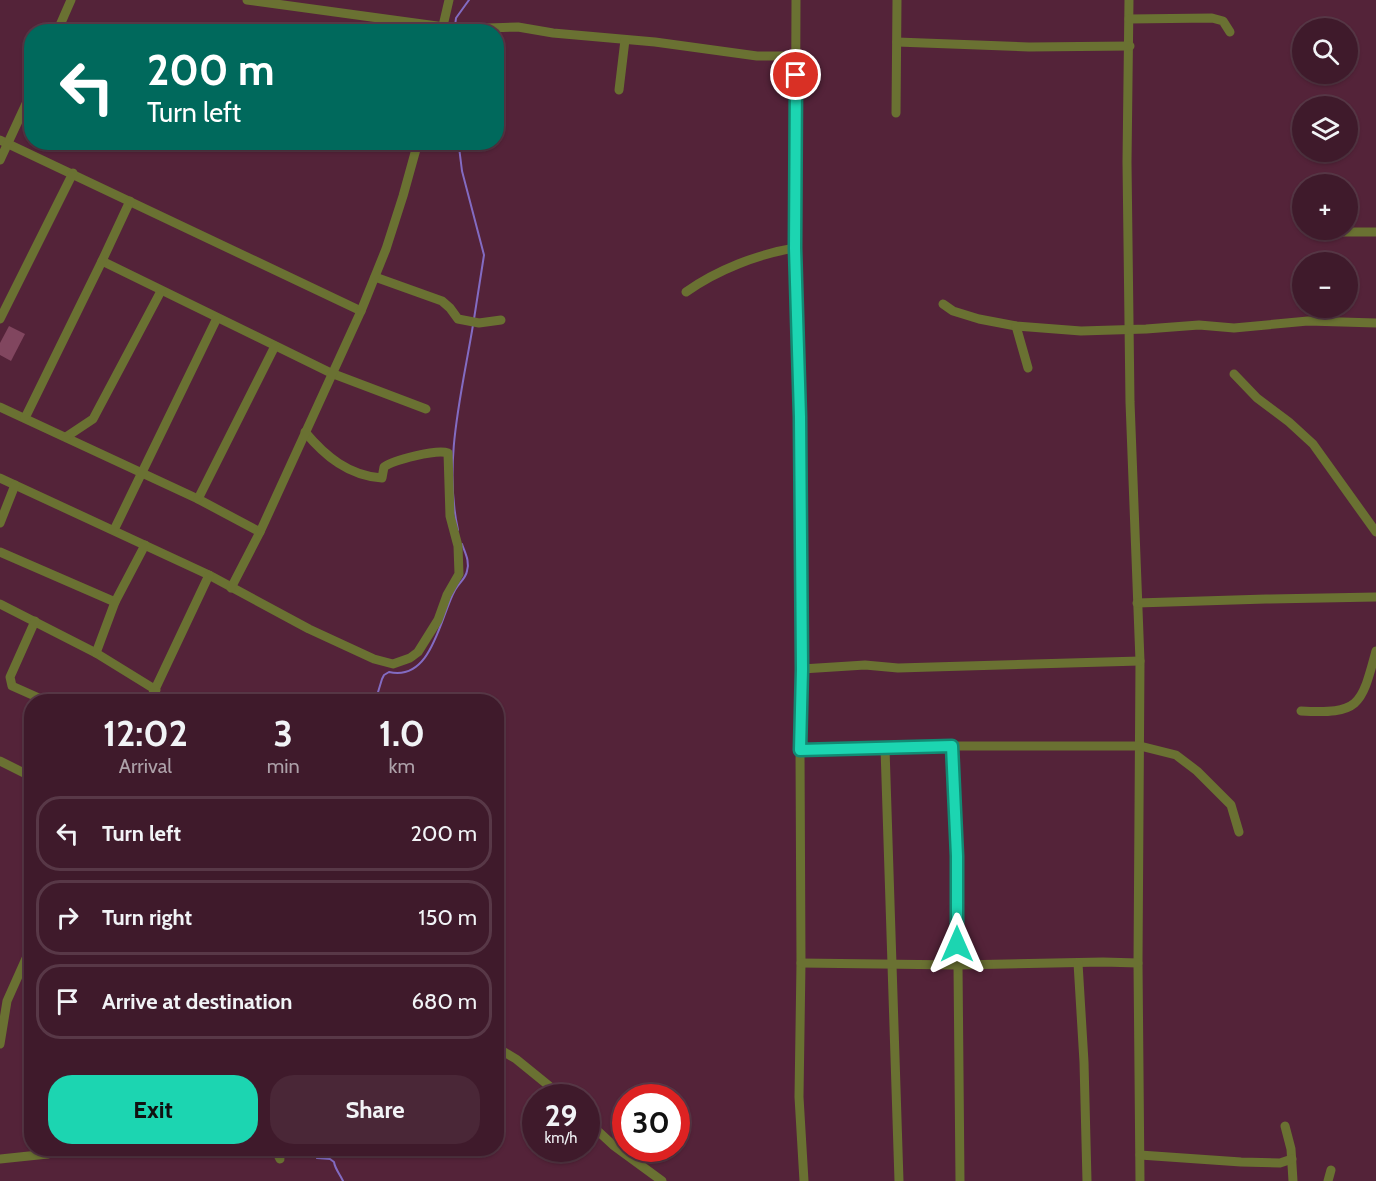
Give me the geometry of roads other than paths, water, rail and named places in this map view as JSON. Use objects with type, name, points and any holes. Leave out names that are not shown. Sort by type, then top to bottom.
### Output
[{"type":"street","points":[[60,24],[71,0]]},
{"type":"street","points":[[247,0],[416,24]]},
{"type":"street","points":[[445,24],[448,0]]},
{"type":"street","points":[[796,0],[795,248],[800,417],[802,669],[799,1102],[804,1181]]},
{"type":"street","points":[[896,113],[897,0]]},
{"type":"street","points":[[1129,0],[1127,162],[1129,329],[1140,661],[1138,963],[1140,1181]]},
{"type":"street","points":[[1129,19],[1212,18],[1223,21],[1230,32]]},
{"type":"street","points":[[504,28],[519,27],[553,33],[655,42],[757,56],[796,56]]},
{"type":"street","points":[[619,90],[625,40]]},
{"type":"street","points":[[897,42],[1029,47],[1130,46]]},
{"type":"street","points":[[0,160],[4,142],[24,106]]},
{"type":"street","points":[[4,142],[361,311]]},
{"type":"street","points":[[231,588],[260,532],[361,311],[401,202],[416,150]]},
{"type":"street","points":[[0,319],[73,173]]},
{"type":"street","points":[[25,418],[130,201]]},
{"type":"street","points":[[1358,232],[1376,232]]},
{"type":"street","points":[[686,292],[722,272],[774,251],[795,248]]},
{"type":"street","points":[[102,261],[331,374],[426,409]]},
{"type":"street","points":[[375,277],[442,301],[458,319],[479,323],[501,320]]},
{"type":"street","points":[[66,437],[93,419],[161,291]]},
{"type":"street","points":[[943,304],[953,311],[979,319],[1016,326],[1081,331],[1198,324],[1234,328],[1308,321],[1376,323]]},
{"type":"street","points":[[114,530],[217,318]]},
{"type":"street","points":[[1016,326],[1028,368]]},
{"type":"street","points":[[198,499],[275,346]]},
{"type":"street","points":[[1234,374],[1257,398],[1313,444],[1376,532]]},
{"type":"street","points":[[0,407],[198,499],[260,532]]},
{"type":"street","points":[[0,478],[146,545],[208,575],[302,626],[387,664],[414,656],[438,620],[460,568],[458,546],[450,516],[448,453],[438,452],[395,462],[384,467],[382,478],[372,477],[333,462],[305,432]]},
{"type":"street","points":[[0,523],[15,485]]},
{"type":"street","points":[[96,653],[115,602],[146,545]]},
{"type":"street","points":[[0,552],[115,602]]},
{"type":"street","points":[[154,694],[208,575]]},
{"type":"street","points":[[1137,603],[1376,597]]},
{"type":"street","points":[[0,604],[96,653],[156,690]]},
{"type":"street","points":[[30,694],[12,686],[10,677],[35,621]]},
{"type":"street","points":[[1301,711],[1335,712],[1355,705],[1367,681],[1376,651]]},
{"type":"street","points":[[802,669],[862,665],[898,668],[1140,661]]},
{"type":"street","points":[[800,750],[952,746],[1140,746],[1176,755],[1197,771],[1231,805],[1239,832]]},
{"type":"street","points":[[952,746],[957,856],[960,1181]]},
{"type":"street","points":[[885,748],[899,1181]]},
{"type":"street","points":[[0,761],[24,773]]},
{"type":"street","points":[[0,1044],[7,1000],[24,963]]},
{"type":"street","points":[[801,963],[958,965],[1138,963]]},
{"type":"street","points":[[1078,963],[1084,1062],[1087,1181]]},
{"type":"street","points":[[504,1052],[547,1084]]},
{"type":"street","points":[[1285,1126],[1292,1159],[1293,1181]]},
{"type":"street","points":[[600,1133],[662,1181]]},
{"type":"street","points":[[1140,1155],[1240,1162],[1280,1163],[1292,1159]]},
{"type":"street","points":[[0,1158],[24,1156]]},
{"type":"street","points":[[1328,1181],[1331,1170]]},
{"type":"waterway","points":[[455,24],[456,18],[469,0]]},
{"type":"waterway","points":[[459,150],[462,171],[484,255],[474,319]]},
{"type":"waterway","points":[[458,530],[452,479],[453,453],[459,401],[473,325]]},
{"type":"waterway","points":[[377,694],[384,675],[389,672],[404,672],[415,667],[425,658],[455,590],[466,574],[468,560],[462,544]]},
{"type":"waterway","points":[[316,1156],[334,1162],[343,1181]]}]
